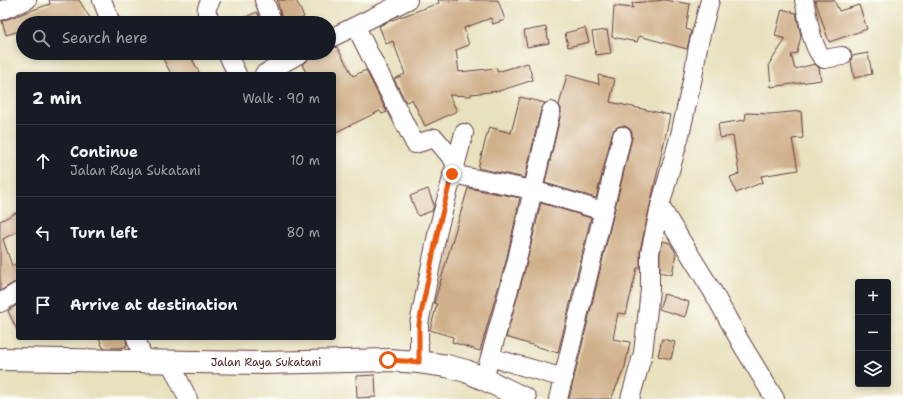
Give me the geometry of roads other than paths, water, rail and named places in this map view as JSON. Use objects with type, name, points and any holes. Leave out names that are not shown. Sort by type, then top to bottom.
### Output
[{"type":"street","points":[[0,11],[27,0]]},
{"type":"street","points":[[102,0],[108,16]]},
{"type":"street","points":[[209,16],[206,7],[211,0]]},
{"type":"street","points":[[264,0],[270,16]]},
{"type":"street","points":[[336,36],[408,0]]},
{"type":"street","points":[[630,399],[642,353],[650,289],[650,253],[660,206],[680,135],[693,77],[698,46],[710,0]]},
{"type":"street","points":[[804,0],[817,51],[824,59],[842,56]]},
{"type":"street","points":[[356,27],[415,144],[435,138],[454,169],[603,211]]},
{"type":"street","points":[[230,60],[236,72]]},
{"type":"street","points":[[267,72],[284,60]]},
{"type":"street","points":[[484,379],[516,264],[532,190],[552,111]]},
{"type":"street","points":[[419,362],[419,324],[438,230],[464,133]]},
{"type":"street","points":[[558,399],[622,136]]},
{"type":"street","points":[[660,206],[713,292],[741,343],[775,399]]},
{"type":"street","points":[[0,303],[16,293]]},
{"type":"street","points":[[137,340],[144,361]]},
{"type":"street","points":[[490,358],[564,378]]},
{"type":"street","name":"Jalan Raya Sukatani","points":[[0,359],[264,363],[388,360],[419,362],[447,366],[466,371],[525,399]]},
{"type":"street","points":[[170,362],[188,399]]}]
